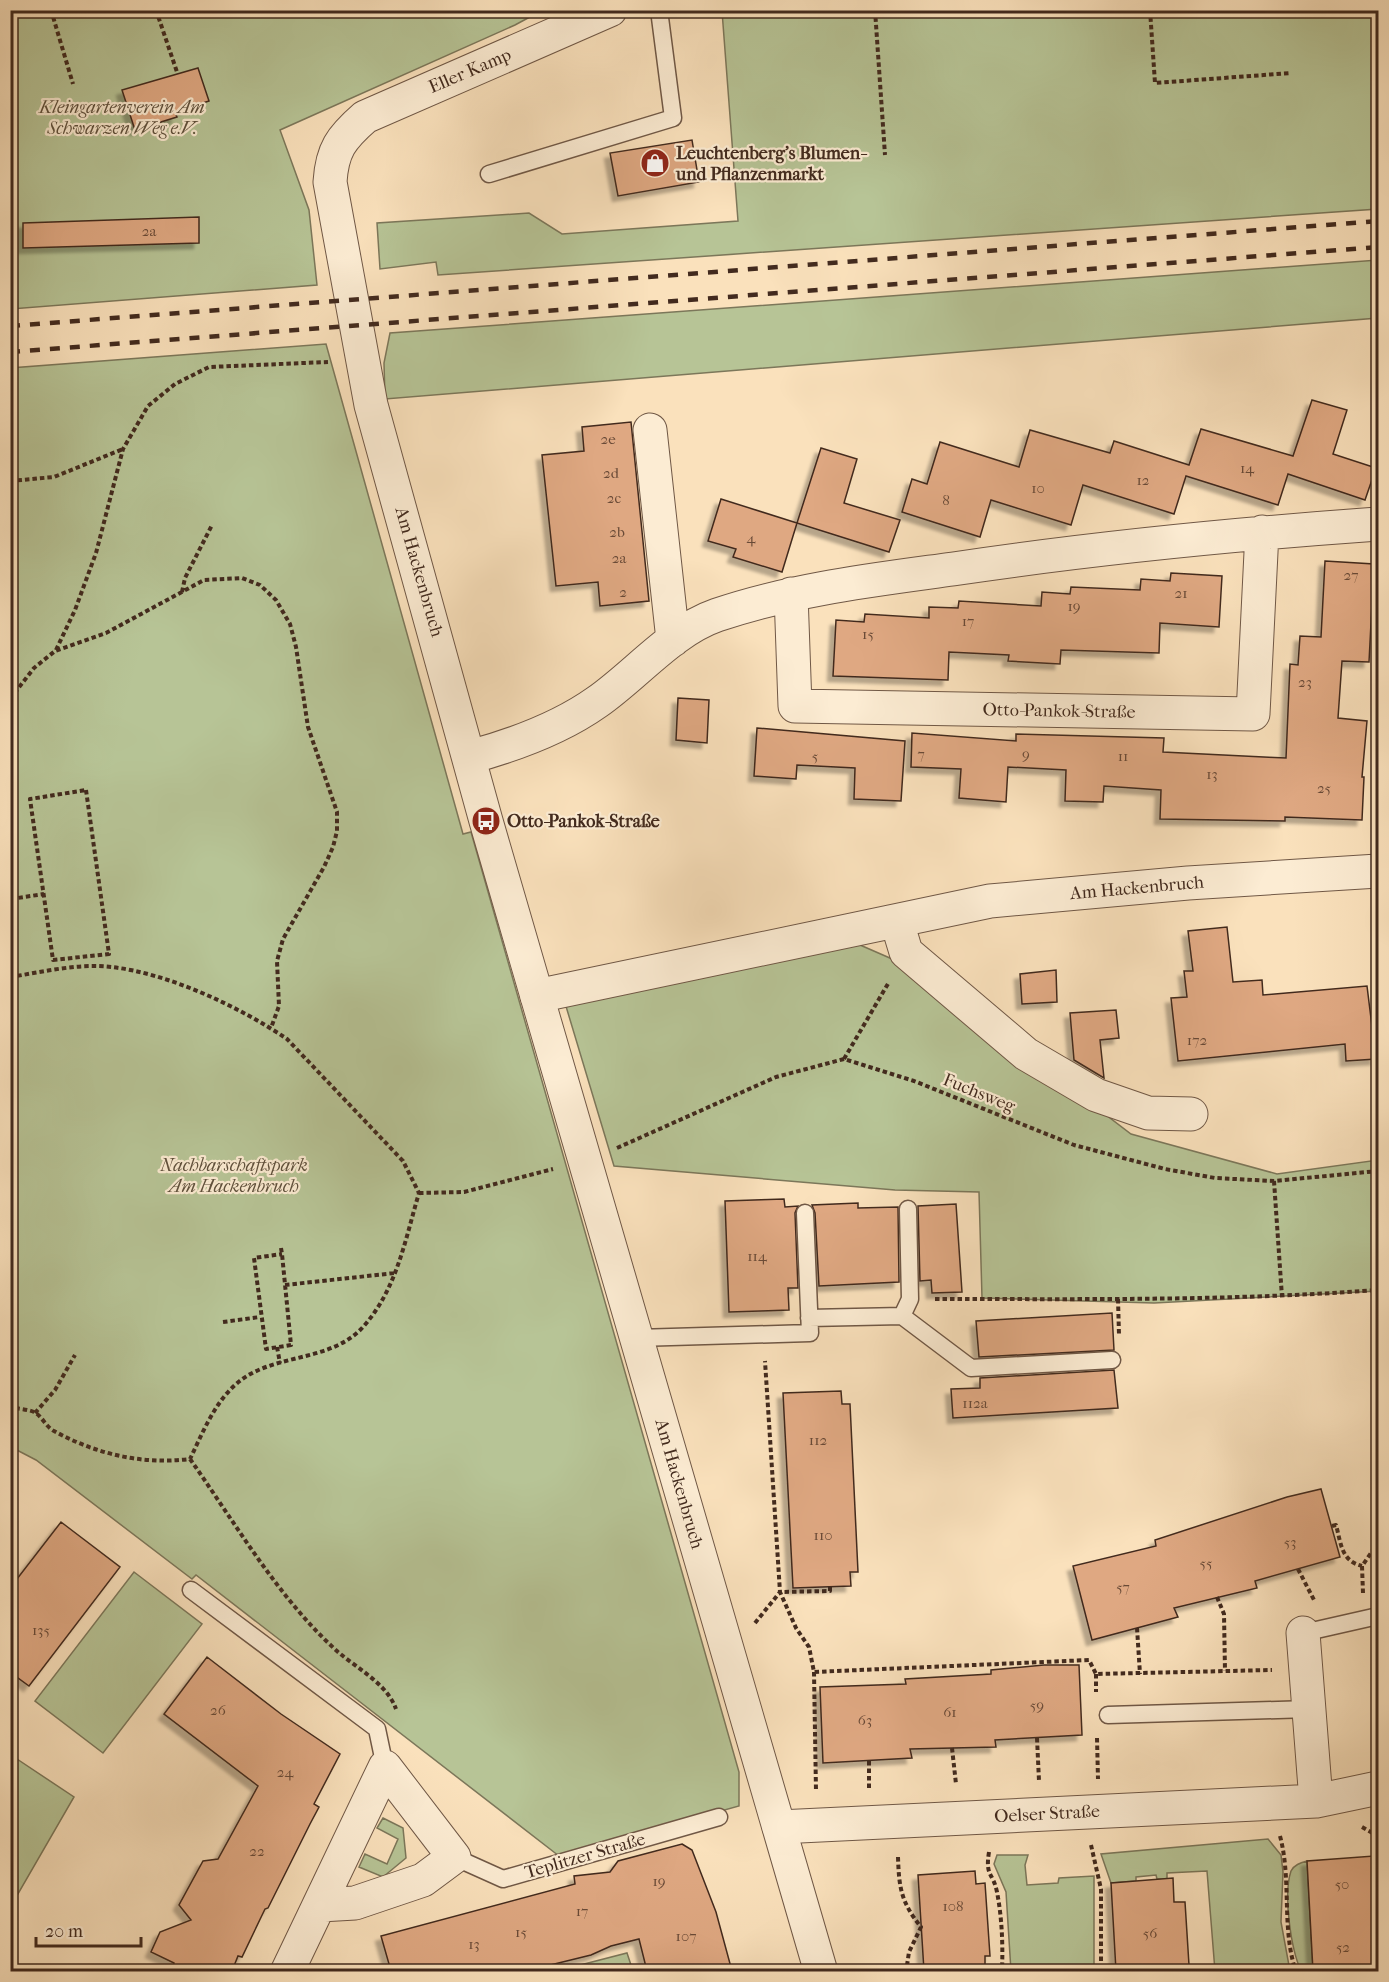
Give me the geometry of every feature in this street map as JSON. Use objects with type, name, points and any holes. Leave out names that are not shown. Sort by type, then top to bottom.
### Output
[{"type":"street","name":"Eller Kamp","points":[[339,144],[365,117],[610,10]]},
{"type":"street","name":"Am Hackenbruch","points":[[339,144],[332,159],[330,182],[371,405],[537,996],[821,1971]]},
{"type":"street","points":[[650,430],[673,640]]},
{"type":"street","points":[[470,757],[503,748],[569,721],[598,702],[673,640],[714,616],[791,594],[1063,553],[1262,532],[1378,524]]},
{"type":"street","name":"Otto-Pankok-Straße","points":[[791,594],[795,706],[1253,714],[1262,532]]},
{"type":"street","name":"Am Hackenbruch","points":[[537,996],[901,937],[990,901],[1188,883],[1378,871]]},
{"type":"street","points":[[901,937],[1026,1054],[1096,1095],[1148,1113],[1191,1114]]},
{"type":"street","points":[[1303,1634],[1316,1801]]},
{"type":"street","points":[[287,1971],[385,1767]]},
{"type":"street","name":"Teplitzer Straße","points":[[385,1767],[454,1857]]},
{"type":"street","name":"Oelser Straße","points":[[779,1827],[1316,1801],[1378,1788]]},
{"type":"street","points":[[320,1905],[355,1903],[423,1880],[454,1857]]},
{"type":"lane","points":[[489,174],[674,118],[658,10]]},
{"type":"lane","points":[[902,1316],[910,1299],[908,1209]]},
{"type":"lane","points":[[637,1338],[810,1333],[805,1213]]},
{"type":"lane","points":[[809,1318],[902,1316],[970,1368]]},
{"type":"lane","points":[[953,1369],[1112,1360]]},
{"type":"lane","points":[[191,1590],[377,1729],[385,1767]]},
{"type":"lane","points":[[1303,1634],[1378,1616]]},
{"type":"lane","points":[[1102,1721],[1309,1709]]},
{"type":"lane","name":"Teplitzer Straße","points":[[454,1857],[503,1879],[719,1817]]},
{"type":"path","points":[[51,10],[73,84]]},
{"type":"path","points":[[156,10],[177,72]]},
{"type":"path","points":[[875,10],[885,155]]},
{"type":"path","points":[[1150,10],[1155,83],[1291,73]]},
{"type":"path","points":[[55,651],[75,610],[96,552],[123,449],[148,406],[176,384],[209,367],[362,361]]},
{"type":"path","points":[[10,481],[54,477],[123,449]]},
{"type":"path","points":[[182,593],[185,578],[212,525]]},
{"type":"path","points":[[10,699],[34,668],[55,651],[106,633],[204,580],[242,578],[260,585],[276,600],[290,624],[296,647],[310,737],[337,812],[333,847],[283,939],[277,961],[279,1006],[272,1028]]},
{"type":"path","points":[[86,790],[109,954],[53,960],[44,894],[30,799],[86,790]]},
{"type":"path","points":[[10,892],[10,912]]},
{"type":"path","points":[[11,899],[44,894]]},
{"type":"path","points":[[419,1193],[464,1192],[586,1162],[776,1077],[844,1059],[901,937]]},
{"type":"path","points":[[80,957],[82,968]]},
{"type":"path","points":[[10,977],[109,967],[144,973],[210,998],[272,1028],[287,1039],[403,1161],[419,1193],[396,1273],[386,1295],[362,1328],[338,1345],[312,1356],[279,1363],[250,1375],[235,1386],[211,1418],[190,1459]]},
{"type":"path","name":"Fuchsweg","points":[[844,1059],[914,1081],[1074,1145],[1165,1169],[1215,1178],[1274,1180],[1378,1171]]},
{"type":"path","points":[[1274,1180],[1282,1298]]},
{"type":"path","points":[[281,1248],[282,1254],[291,1345],[266,1349],[254,1258],[282,1254]]},
{"type":"path","points":[[285,1285],[396,1273]]},
{"type":"path","points":[[910,1299],[1158,1301],[1282,1298],[1378,1290]]},
{"type":"path","points":[[223,1322],[260,1317]]},
{"type":"path","points":[[764,1335],[780,1592],[796,1628],[809,1647],[814,1672],[816,1791]]},
{"type":"path","points":[[277,1347],[279,1363]]},
{"type":"path","points":[[35,1413],[55,1390],[75,1355]]},
{"type":"path","points":[[10,1407],[35,1413],[50,1429],[68,1438],[134,1461],[164,1462],[190,1459]]},
{"type":"path","points":[[190,1459],[290,1600],[337,1651],[391,1695],[396,1710],[385,1767]]},
{"type":"path","points":[[1332,1526],[1336,1525],[1343,1553],[1352,1564],[1362,1566]]},
{"type":"path","points":[[1353,1597],[1363,1596],[1362,1566],[1378,1543]]},
{"type":"path","points":[[1298,1569],[1313,1600]]},
{"type":"path","points":[[780,1592],[830,1591],[830,1587]]},
{"type":"path","points":[[729,1656],[780,1592]]},
{"type":"path","points":[[1217,1597],[1224,1614],[1225,1671]]},
{"type":"path","points":[[1303,1601],[1323,1599]]},
{"type":"path","points":[[1137,1628],[1140,1674]]},
{"type":"path","points":[[814,1672],[1089,1660],[1096,1674],[1096,1695]]},
{"type":"path","points":[[1096,1674],[1279,1670]]},
{"type":"path","points":[[1098,1785],[1102,1721]]},
{"type":"path","points":[[1037,1738],[1040,1788]]},
{"type":"path","points":[[952,1748],[956,1791]]},
{"type":"path","points":[[869,1761],[869,1788]]},
{"type":"path","points":[[858,1789],[880,1789]]},
{"type":"path","points":[[779,1827],[816,1791],[827,1791]]},
{"type":"path","points":[[1280,1833],[1286,1858],[1288,1942],[1296,1971]]},
{"type":"path","points":[[1090,1843],[1101,1889],[1101,1971]]},
{"type":"path","points":[[990,1845],[986,1869],[996,1887],[1001,1918],[1002,1971]]},
{"type":"path","points":[[897,1847],[899,1887],[906,1909],[921,1927],[909,1952],[906,1971]]},
{"type":"green space","name":"Kleingartenverein Am Schwarzen Weg e.V.","points":[[11,11],[541,11],[515,25],[280,130],[309,210],[317,285],[11,309]]},
{"type":"green space","points":[[722,11],[1378,11],[1378,209],[438,275],[436,262],[380,269],[377,223],[529,213],[562,234],[738,221]]},
{"type":"green space","points":[[1378,260],[1378,318],[385,399],[384,363],[390,333]]},
{"type":"green space","name":"Nachbarschaftspark Am Hackenbruch","points":[[326,344],[463,834],[471,832],[739,1772],[739,1806],[559,1856],[196,1575],[192,1579],[36,1460],[11,1447],[10,368]]},
{"type":"green space","points":[[844,938],[915,969],[1131,1134],[1277,1174],[1378,1160],[1378,1291],[1154,1303],[982,1298],[979,1192],[895,1190],[614,1166],[562,993]]},
{"type":"green space","points":[[134,1572],[202,1624],[103,1753],[35,1701]]},
{"type":"green space","points":[[11,1755],[74,1797],[11,1906]]},
{"type":"green space","points":[[383,1818],[403,1828],[406,1858],[383,1877],[359,1867],[365,1854],[387,1864],[398,1839],[377,1828]]},
{"type":"green space","points":[[1268,1839],[1281,1855],[1283,1872],[1281,1922],[1290,1971],[1215,1971],[1207,1871],[1167,1873],[1167,1879],[1157,1879],[1156,1875],[1136,1877],[1136,1881],[1111,1883],[1101,1854]]},
{"type":"green space","points":[[997,1855],[1028,1855],[1025,1865],[1027,1885],[1058,1883],[1059,1878],[1094,1876],[1094,1971],[1011,1971],[1006,1892],[994,1864]]},
{"type":"green space","points":[[1307,1861],[1313,1971],[1301,1971],[1291,1936],[1288,1894],[1291,1871],[1300,1863]]},
{"type":"green space","points":[[627,1953],[633,1971],[557,1971]]},
{"type":"building","points":[[198,68],[209,101],[175,112],[177,117],[135,130],[122,90]]},
{"type":"building","points":[[692,140],[699,182],[618,196],[610,153]]},
{"type":"building","points":[[199,217],[199,243],[23,248],[23,223]]},
{"type":"building","points":[[1312,400],[1347,410],[1333,454],[1376,468],[1365,500],[1288,474],[1278,505],[1186,476],[1174,514],[1083,485],[1071,525],[991,500],[980,537],[902,512],[912,479],[927,484],[940,442],[1019,467],[1030,430],[1110,453],[1114,441],[1189,465],[1201,429],[1293,456]]},
{"type":"building","points":[[631,422],[649,601],[600,606],[598,582],[556,586],[542,455],[584,451],[582,427]]},
{"type":"building","points":[[821,448],[857,459],[844,503],[900,520],[889,552],[797,523]]},
{"type":"building","points":[[721,499],[797,523],[782,572],[733,557],[736,549],[708,541]]},
{"type":"building","points":[[1325,561],[1374,564],[1369,662],[1342,661],[1338,718],[1367,721],[1362,777],[1364,777],[1362,820],[1285,817],[1285,821],[1160,819],[1161,790],[1104,786],[1103,802],[1065,801],[1066,770],[1008,767],[1006,802],[959,798],[961,769],[911,767],[912,733],[1016,741],[1016,734],[1164,738],[1163,752],[1286,758],[1290,664],[1298,665],[1300,636],[1321,637]]},
{"type":"building","points":[[1171,573],[1222,576],[1219,627],[1160,623],[1159,653],[1061,650],[1060,664],[1008,661],[1009,655],[949,652],[948,680],[833,676],[836,620],[864,622],[865,614],[929,618],[929,607],[958,608],[959,601],[1041,606],[1042,592],[1070,594],[1071,587],[1140,590],[1141,579],[1170,581]]},
{"type":"building","points":[[678,698],[709,700],[707,743],[676,740]]},
{"type":"building","points":[[757,728],[905,741],[901,801],[854,799],[855,768],[797,765],[796,779],[754,776]]},
{"type":"building","points":[[1227,927],[1233,982],[1262,980],[1263,995],[1367,986],[1376,1059],[1346,1061],[1345,1044],[1178,1061],[1171,998],[1187,997],[1184,971],[1193,971],[1188,931]]},
{"type":"building","points":[[1056,970],[1057,1002],[1022,1004],[1020,974]]},
{"type":"building","points":[[1116,1010],[1119,1038],[1100,1040],[1104,1078],[1074,1060],[1070,1013]]},
{"type":"building","points":[[784,1199],[785,1207],[798,1206],[795,1213],[798,1288],[788,1288],[789,1310],[729,1312],[725,1201]]},
{"type":"building","points":[[858,1203],[858,1208],[898,1207],[899,1282],[819,1286],[815,1213],[812,1205]]},
{"type":"building","points":[[956,1204],[962,1292],[932,1293],[931,1280],[920,1281],[918,1206]]},
{"type":"building","points":[[1112,1313],[1114,1350],[979,1357],[976,1321]]},
{"type":"building","points":[[1114,1370],[1118,1408],[953,1418],[951,1389],[980,1388],[980,1378]]},
{"type":"building","points":[[841,1391],[842,1404],[850,1404],[858,1572],[850,1572],[851,1586],[793,1588],[783,1393]]},
{"type":"building","points":[[1321,1489],[1340,1557],[1255,1581],[1257,1588],[1174,1608],[1178,1617],[1092,1640],[1073,1566],[1156,1546],[1155,1540],[1287,1497]]},
{"type":"building","points":[[61,1522],[120,1567],[29,1686],[10,1672],[10,1588]]},
{"type":"building","points":[[207,1657],[281,1714],[340,1754],[314,1804],[319,1807],[268,1908],[265,1909],[242,1957],[238,1956],[232,1971],[173,1971],[174,1963],[151,1952],[160,1932],[191,1920],[179,1905],[203,1861],[218,1859],[258,1786],[164,1714]]},
{"type":"building","points":[[1044,1665],[1079,1665],[1082,1735],[995,1740],[996,1747],[910,1749],[912,1758],[823,1763],[820,1687],[906,1684],[905,1679],[991,1674],[991,1670]]},
{"type":"building","points":[[682,1844],[692,1850],[716,1912],[732,1971],[658,1971],[656,1965],[646,1967],[639,1939],[611,1946],[591,1955],[526,1971],[391,1971],[381,1936],[575,1884],[574,1876],[610,1872],[618,1861]]},
{"type":"building","points":[[1374,1856],[1378,1971],[1313,1971],[1307,1861]]},
{"type":"building","points":[[975,1871],[976,1884],[985,1883],[990,1956],[985,1956],[985,1971],[924,1971],[918,1875]]},
{"type":"building","points":[[1173,1878],[1174,1902],[1185,1902],[1189,1965],[1179,1965],[1180,1971],[1116,1971],[1111,1883]]},
{"type":"railway","points":[[10,326],[1378,221]]},
{"type":"railway","points":[[10,352],[1378,247]]},
{"type":"place","name":"Leuchtenberg's Blumen- und Pflanzenmarkt","points":[[655,163]]},
{"type":"place","name":"Otto-Pankok-Straße","points":[[486,821]]}]
